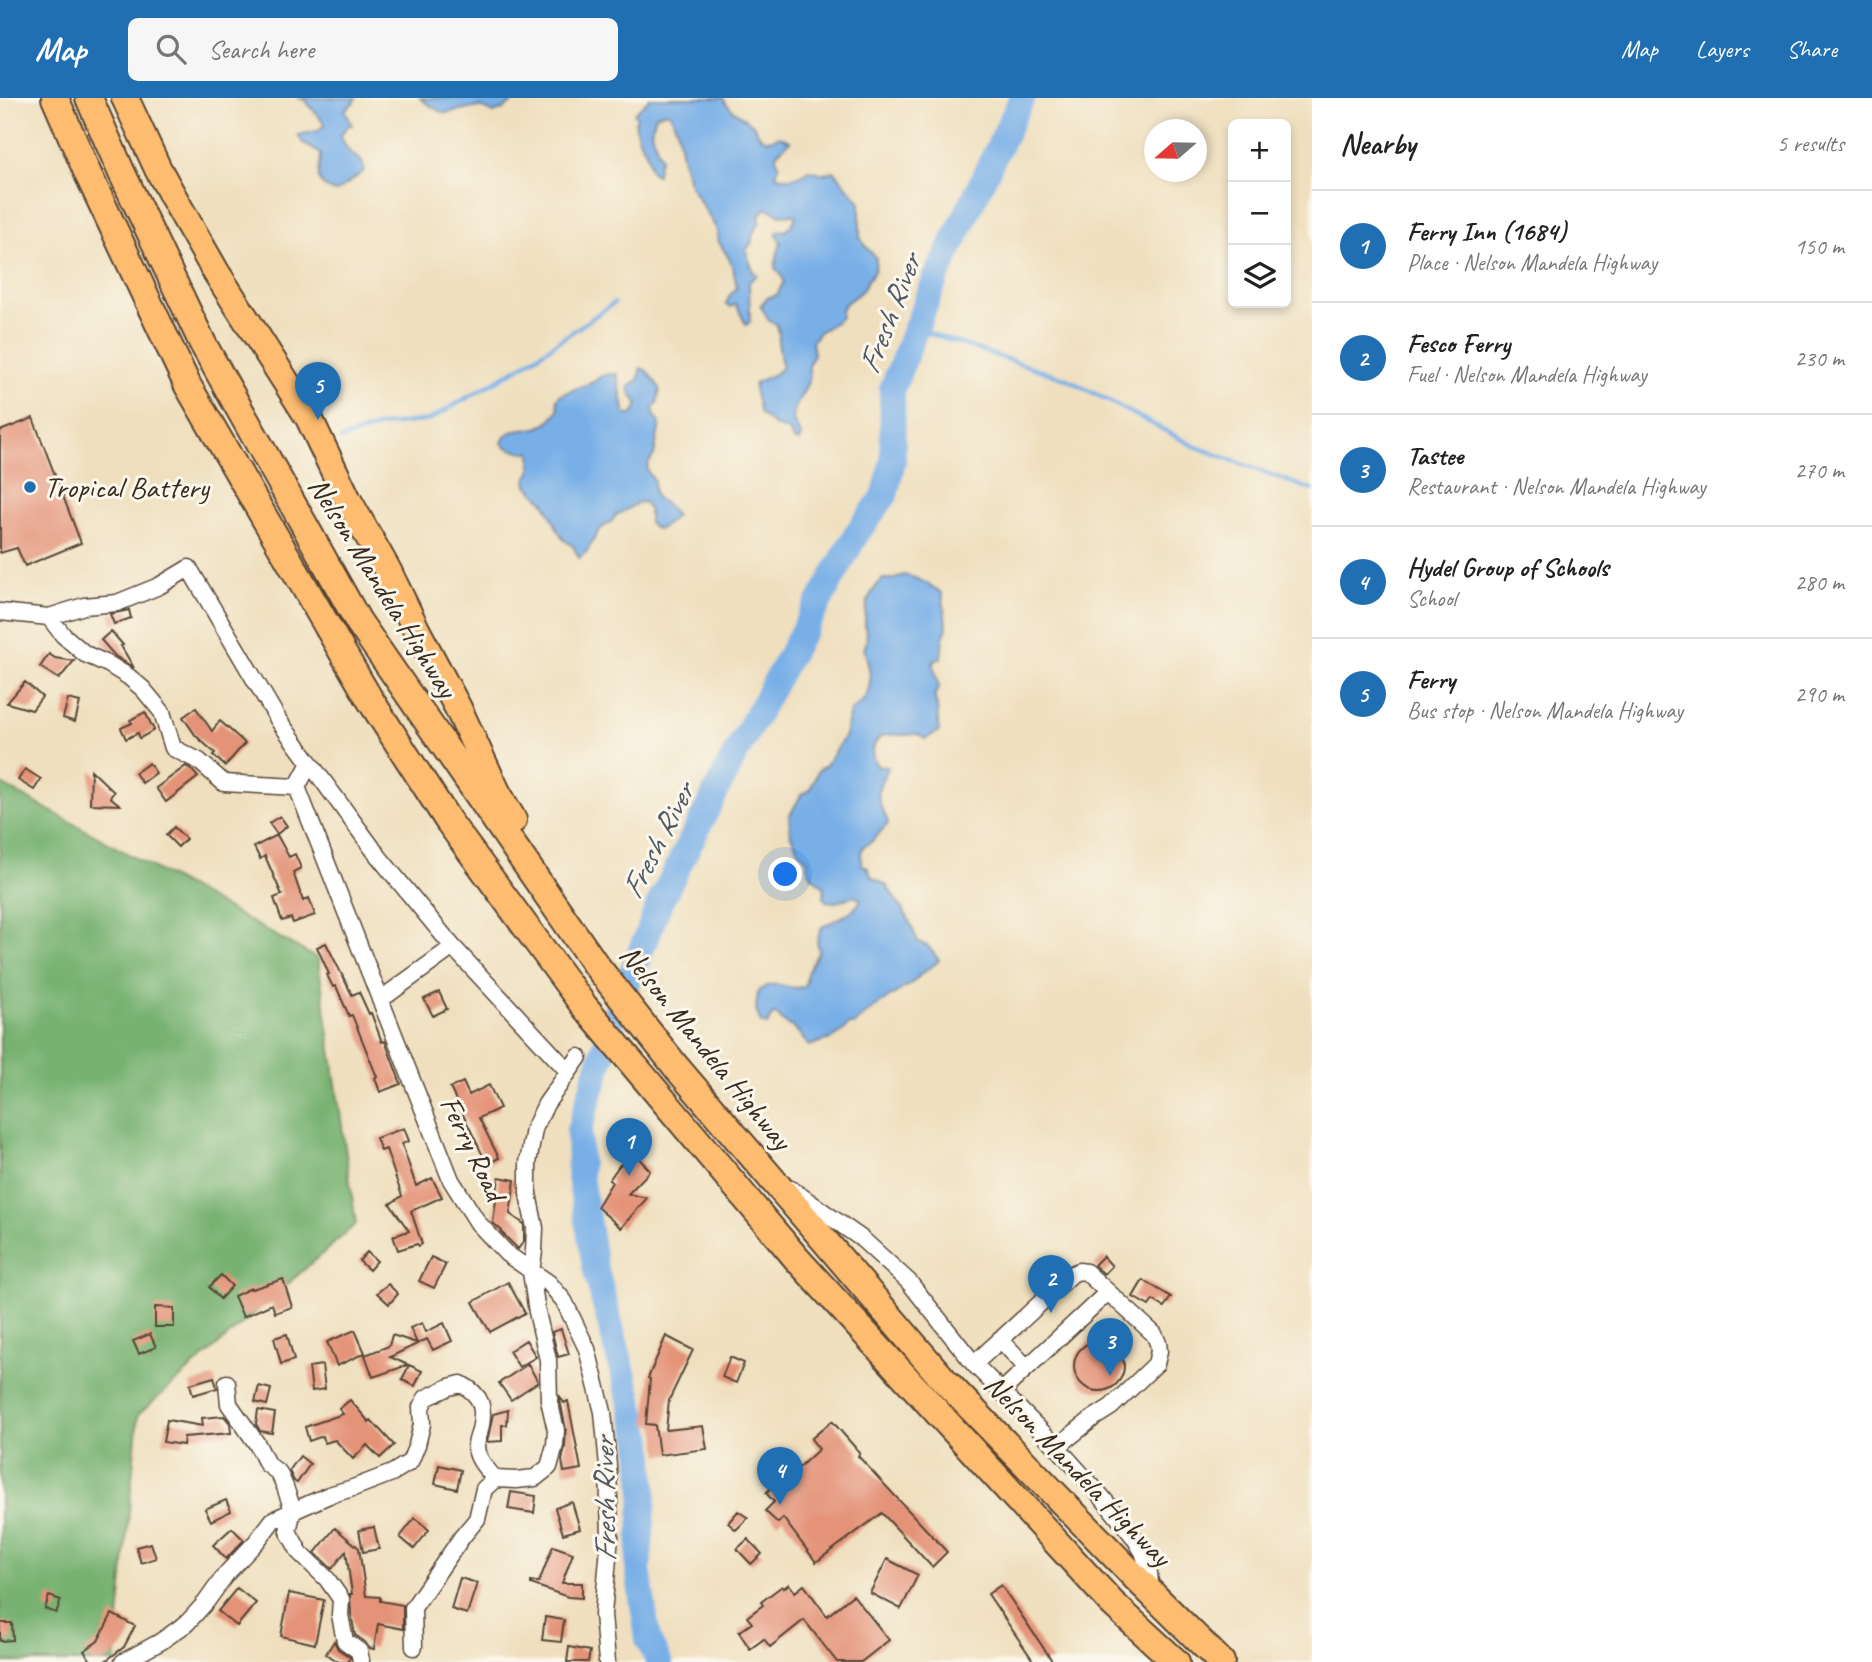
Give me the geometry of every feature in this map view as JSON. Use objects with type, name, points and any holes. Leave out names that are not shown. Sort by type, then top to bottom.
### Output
[{"type":"highway","name":"Nelson Mandela Highway","points":[[55,98],[188,386],[369,698],[449,822],[584,1006],[797,1259],[1112,1603],[1176,1662]]},
{"type":"highway","name":"Nelson Mandela Highway","points":[[89,98],[203,344],[358,621],[595,964],[677,1068],[943,1379],[1221,1662]]},
{"type":"highway","points":[[125,98],[158,169],[216,272],[309,418],[348,500],[388,571],[458,708],[497,792],[572,932]]},
{"type":"street","points":[[0,612],[49,617],[84,606],[117,603],[159,586],[189,568],[279,720],[379,857],[453,947],[568,1071]]},
{"type":"street","points":[[49,617],[63,635],[85,654],[108,663],[143,690],[162,712],[173,748],[199,761],[224,783],[296,787],[310,763]]},
{"type":"street","name":"Ferry Road","points":[[296,787],[451,1180],[478,1223],[507,1254],[549,1283],[564,1301],[587,1349],[603,1412],[608,1466],[610,1536],[603,1614],[607,1662]]},
{"type":"street","points":[[380,1000],[453,947]]},
{"type":"street","points":[[414,1647],[413,1608],[477,1519],[484,1489],[495,1479],[536,1478],[550,1467],[556,1430],[549,1400],[548,1360],[531,1272],[535,1228],[527,1194],[528,1164],[534,1129],[546,1104],[579,1057]]},
{"type":"street","points":[[766,1172],[862,1239],[909,1282],[974,1364],[1058,1447],[1134,1537],[1148,1566],[1151,1593]]},
{"type":"street","points":[[974,1364],[1072,1274],[1079,1271],[1086,1272],[1154,1334],[1159,1351],[1156,1363],[1111,1407],[1058,1447]]},
{"type":"street","points":[[1002,1391],[1108,1292]]},
{"type":"street","points":[[1000,1339],[1027,1368]]},
{"type":"street","points":[[227,1384],[229,1404],[257,1444],[267,1464],[279,1473],[293,1510],[288,1531],[300,1553],[327,1579],[341,1599],[340,1615],[345,1641],[359,1651],[360,1661]]},
{"type":"street","points":[[123,1662],[160,1642],[187,1623],[273,1520],[329,1495],[353,1489],[392,1473],[410,1462],[418,1446],[422,1424],[421,1408],[426,1398],[461,1384],[478,1396],[482,1408],[481,1428],[476,1446],[479,1459],[495,1479]]},
{"type":"green space","points":[[0,783],[318,959],[356,1224],[138,1415],[115,1662],[0,1662]]},
{"type":"water","points":[[297,98],[356,98],[345,110],[352,125],[347,126],[341,135],[348,150],[361,162],[364,171],[335,192],[320,181],[321,154],[303,143],[298,135],[318,131],[325,124],[305,100]]},
{"type":"water","points":[[420,98],[517,98],[504,109],[493,113],[476,107],[443,113]]},
{"type":"water","points":[[648,98],[723,98],[732,110],[753,125],[761,137],[773,139],[779,136],[790,141],[777,153],[779,164],[776,175],[789,178],[809,170],[824,174],[834,171],[860,202],[860,237],[876,258],[875,270],[861,292],[842,308],[841,317],[818,333],[812,342],[814,354],[809,364],[809,380],[794,410],[793,421],[801,436],[799,441],[794,440],[789,431],[776,426],[760,414],[754,389],[755,383],[775,374],[782,367],[778,328],[760,306],[767,298],[777,295],[784,281],[775,265],[781,242],[776,234],[780,230],[786,231],[796,216],[781,215],[767,208],[759,215],[760,221],[746,250],[753,272],[757,275],[749,282],[750,322],[746,325],[736,304],[731,307],[726,304],[737,288],[731,262],[719,242],[716,228],[690,185],[677,129],[671,115],[666,112],[656,115],[651,132],[661,159],[657,175],[652,173],[647,154],[638,137],[635,122],[637,117],[634,113]]},
{"type":"water","points":[[640,368],[646,370],[660,388],[657,404],[653,408],[660,424],[654,455],[647,470],[654,481],[656,498],[666,504],[676,516],[662,528],[656,529],[649,523],[649,510],[644,502],[638,503],[615,516],[599,530],[587,551],[579,558],[573,546],[563,539],[545,503],[527,485],[526,480],[531,472],[531,452],[511,449],[502,443],[512,432],[547,424],[558,410],[557,399],[560,395],[589,384],[601,376],[617,374],[625,414],[634,413],[638,404],[629,388],[639,378]]},
{"type":"water","points":[[903,575],[918,579],[942,593],[947,628],[941,658],[933,664],[939,687],[934,696],[939,731],[925,739],[917,734],[890,735],[882,736],[876,742],[872,753],[874,761],[878,767],[888,766],[878,795],[888,824],[863,847],[862,865],[867,867],[872,877],[886,885],[908,918],[918,942],[928,946],[939,960],[854,1025],[849,1024],[835,1037],[809,1046],[797,1031],[777,1014],[772,1015],[767,1025],[761,1023],[756,1010],[758,991],[777,984],[791,988],[803,987],[819,951],[817,941],[821,928],[849,913],[861,899],[853,896],[836,902],[826,901],[824,887],[810,872],[807,860],[791,836],[789,817],[801,795],[810,790],[818,771],[826,765],[845,735],[850,711],[868,691],[870,676],[864,649],[867,641],[865,614],[869,598],[883,579],[894,579]]},
{"type":"building","name":"Tropical Battery","points":[[33,418],[81,543],[25,566],[17,548],[0,553],[0,431]]},
{"type":"building","points":[[129,610],[131,618],[114,624],[110,614]]},
{"type":"building","points":[[111,631],[123,645],[121,646],[134,668],[115,656],[101,640]]},
{"type":"building","points":[[49,654],[55,658],[74,661],[59,679],[40,667]]},
{"type":"building","points":[[25,682],[42,697],[32,710],[7,703]]},
{"type":"building","points":[[68,699],[80,702],[75,722],[63,718]]},
{"type":"building","points":[[196,708],[212,731],[220,721],[245,743],[225,766],[196,736],[183,717]]},
{"type":"building","points":[[145,712],[154,730],[140,738],[138,733],[126,739],[121,728]]},
{"type":"building","points":[[149,763],[156,773],[142,783],[135,773]]},
{"type":"building","points":[[186,766],[198,777],[166,802],[156,788]]},
{"type":"building","points":[[25,769],[41,779],[34,790],[18,780]]},
{"type":"building","points":[[91,770],[114,792],[110,797],[120,805],[90,804]]},
{"type":"building","points":[[280,816],[287,826],[277,834],[269,823]]},
{"type":"building","points":[[174,827],[186,839],[178,847],[166,835]]},
{"type":"building","points":[[277,835],[289,857],[295,854],[301,868],[293,872],[303,901],[309,898],[315,915],[293,923],[291,918],[282,921],[274,898],[282,895],[265,856],[260,859],[254,847]]},
{"type":"building","points":[[326,943],[352,995],[359,992],[369,1014],[371,1013],[401,1084],[380,1092],[375,1078],[377,1077],[352,1015],[349,1016],[336,986],[333,987],[327,975],[329,974],[317,947]]},
{"type":"building","points":[[439,992],[447,1009],[433,1016],[424,999]]},
{"type":"building","points":[[463,1082],[469,1095],[489,1085],[500,1108],[479,1118],[499,1158],[487,1164],[450,1088]]},
{"type":"building","points":[[404,1128],[409,1141],[402,1144],[416,1186],[432,1178],[442,1197],[411,1211],[422,1244],[398,1250],[393,1236],[409,1231],[390,1204],[402,1196],[386,1149],[381,1151],[376,1138]]},
{"type":"building","points":[[634,1152],[650,1171],[628,1194],[647,1198],[621,1228],[597,1207],[612,1182],[609,1180]]},
{"type":"building","points":[[499,1177],[515,1180],[510,1214],[524,1224],[524,1241],[518,1249],[493,1223]]},
{"type":"building","points":[[367,1252],[377,1261],[369,1270],[359,1261]]},
{"type":"building","points":[[1103,1256],[1112,1266],[1104,1274],[1094,1265]]},
{"type":"building","points":[[431,1257],[446,1264],[434,1288],[419,1281]]},
{"type":"building","points":[[221,1275],[232,1286],[220,1299],[209,1287]]},
{"type":"building","points":[[283,1279],[292,1307],[275,1313],[272,1304],[243,1317],[234,1296]]},
{"type":"building","points":[[1143,1280],[1171,1297],[1164,1307],[1153,1300],[1149,1306],[1133,1297]]},
{"type":"building","points":[[508,1282],[525,1313],[490,1332],[473,1302]]},
{"type":"building","points":[[388,1284],[398,1294],[389,1304],[377,1293]]},
{"type":"building","points":[[155,1307],[174,1308],[174,1327],[155,1327]]},
{"type":"building","points":[[422,1323],[426,1332],[444,1323],[452,1341],[433,1350],[427,1339],[390,1357],[408,1365],[373,1377],[365,1355],[389,1346],[392,1335],[417,1343],[410,1328]]},
{"type":"building","points":[[561,1329],[569,1354],[558,1357],[552,1332]]},
{"type":"building","points":[[355,1330],[365,1353],[337,1366],[327,1342]]},
{"type":"building","points":[[150,1334],[156,1347],[139,1354],[133,1341]]},
{"type":"building","points":[[287,1334],[294,1360],[281,1364],[274,1338]]},
{"type":"building","points":[[666,1336],[693,1350],[669,1400],[666,1430],[703,1426],[707,1449],[659,1455],[655,1425],[646,1424],[648,1378]]},
{"type":"building","points":[[526,1340],[536,1357],[519,1367],[509,1351]]},
{"type":"building","points":[[1099,1341],[1117,1348],[1124,1366],[1117,1384],[1099,1391],[1081,1384],[1074,1366],[1081,1348]]},
{"type":"building","points":[[730,1357],[744,1363],[736,1383],[722,1377]]},
{"type":"building","points":[[528,1364],[538,1382],[511,1400],[499,1383]]},
{"type":"building","points":[[322,1365],[325,1389],[312,1391],[309,1367]]},
{"type":"building","points":[[409,1365],[422,1371],[415,1386],[402,1380]]},
{"type":"building","points":[[214,1377],[217,1388],[193,1395],[190,1384]]},
{"type":"building","points":[[259,1386],[271,1389],[267,1405],[255,1402]]},
{"type":"building","points":[[559,1395],[564,1403],[568,1401],[581,1469],[564,1472],[562,1461],[566,1430]]},
{"type":"building","points":[[350,1400],[394,1445],[380,1458],[367,1445],[353,1459],[335,1440],[325,1443],[323,1436],[309,1441],[305,1427],[343,1414],[339,1409]]},
{"type":"building","points":[[258,1410],[275,1413],[272,1433],[260,1431],[256,1424]]},
{"type":"building","points":[[508,1410],[507,1425],[502,1425],[502,1441],[487,1442],[493,1414]]},
{"type":"building","points":[[224,1416],[230,1423],[231,1433],[184,1437],[183,1445],[163,1442],[167,1420],[203,1426],[202,1418]]},
{"type":"building","points":[[832,1421],[860,1453],[858,1456],[947,1552],[932,1567],[882,1513],[816,1562],[783,1518],[778,1523],[765,1511],[774,1502],[766,1493],[780,1479],[783,1482],[819,1449],[811,1439]]},
{"type":"building","points":[[300,1456],[310,1464],[297,1483],[289,1471]]},
{"type":"building","points":[[439,1465],[461,1470],[457,1489],[435,1484]]},
{"type":"building","points":[[511,1492],[536,1496],[534,1513],[508,1509]]},
{"type":"building","points":[[226,1500],[231,1511],[211,1521],[205,1509]]},
{"type":"building","points":[[572,1502],[580,1529],[563,1534],[555,1508]]},
{"type":"building","points":[[738,1511],[748,1518],[736,1530],[728,1523]]},
{"type":"building","points":[[415,1518],[429,1530],[414,1549],[400,1537]]},
{"type":"building","points":[[374,1527],[379,1549],[363,1552],[359,1530]]},
{"type":"building","points":[[232,1528],[244,1540],[226,1559],[213,1545]]},
{"type":"building","points":[[335,1528],[359,1548],[366,1596],[380,1597],[380,1601],[403,1605],[403,1629],[378,1624],[374,1649],[369,1648],[355,1635],[346,1551],[332,1569],[315,1553]]},
{"type":"building","points":[[748,1539],[762,1554],[751,1564],[737,1549]]},
{"type":"building","points":[[151,1543],[156,1558],[141,1563],[136,1547]]},
{"type":"building","points":[[553,1546],[573,1553],[562,1583],[582,1583],[582,1598],[568,1597],[531,1584],[539,1582]]},
{"type":"building","points":[[887,1559],[918,1575],[901,1609],[870,1593]]},
{"type":"building","points":[[460,1578],[477,1583],[467,1614],[451,1609]]},
{"type":"building","points":[[789,1584],[795,1592],[804,1585],[827,1616],[853,1595],[889,1640],[861,1662],[837,1662],[804,1620],[770,1647],[764,1639],[750,1649],[739,1632],[752,1623],[747,1617],[763,1605],[761,1602],[782,1586],[784,1588]]},
{"type":"building","points":[[1001,1585],[1053,1662],[1034,1662],[988,1594]]},
{"type":"building","points":[[237,1588],[256,1603],[237,1626],[218,1611]]},
{"type":"building","points":[[289,1593],[324,1600],[315,1644],[281,1636]]},
{"type":"building","points":[[49,1596],[61,1600],[56,1613],[45,1609]]},
{"type":"building","points":[[112,1614],[135,1626],[124,1647],[104,1662],[92,1662],[84,1651],[98,1641]]},
{"type":"building","points":[[545,1617],[564,1620],[561,1642],[542,1640]]},
{"type":"building","points":[[0,1623],[12,1623],[13,1640],[0,1641]]},
{"type":"building","points":[[334,1641],[338,1649],[350,1657],[348,1662],[339,1662],[326,1654]]},
{"type":"building","points":[[569,1647],[590,1651],[588,1662],[567,1662]]},
{"type":"waterway","name":"Fresh River","points":[[659,1662],[648,1640],[638,1569],[644,1494],[641,1441],[595,1267],[580,1177],[579,1131],[612,1023],[660,902],[732,760],[857,533],[885,495],[893,460],[892,389],[935,280],[1022,98]]},
{"type":"waterway","points":[[341,439],[380,426],[429,420],[527,363],[614,303]]},
{"type":"waterway","points":[[916,329],[1067,379],[1194,446],[1312,490]]},
{"type":"place","name":"Ferry","points":[[318,420]]},
{"type":"place","name":"Tropical Battery","points":[[30,487]]},
{"type":"place","name":"Ferry Inn (1684)","points":[[629,1176]]},
{"type":"place","name":"Fesco Ferry","points":[[1051,1313]]},
{"type":"place","name":"Tastee","points":[[1110,1376]]},
{"type":"place","name":"Hydel Group of Schools","points":[[780,1505]]}]
